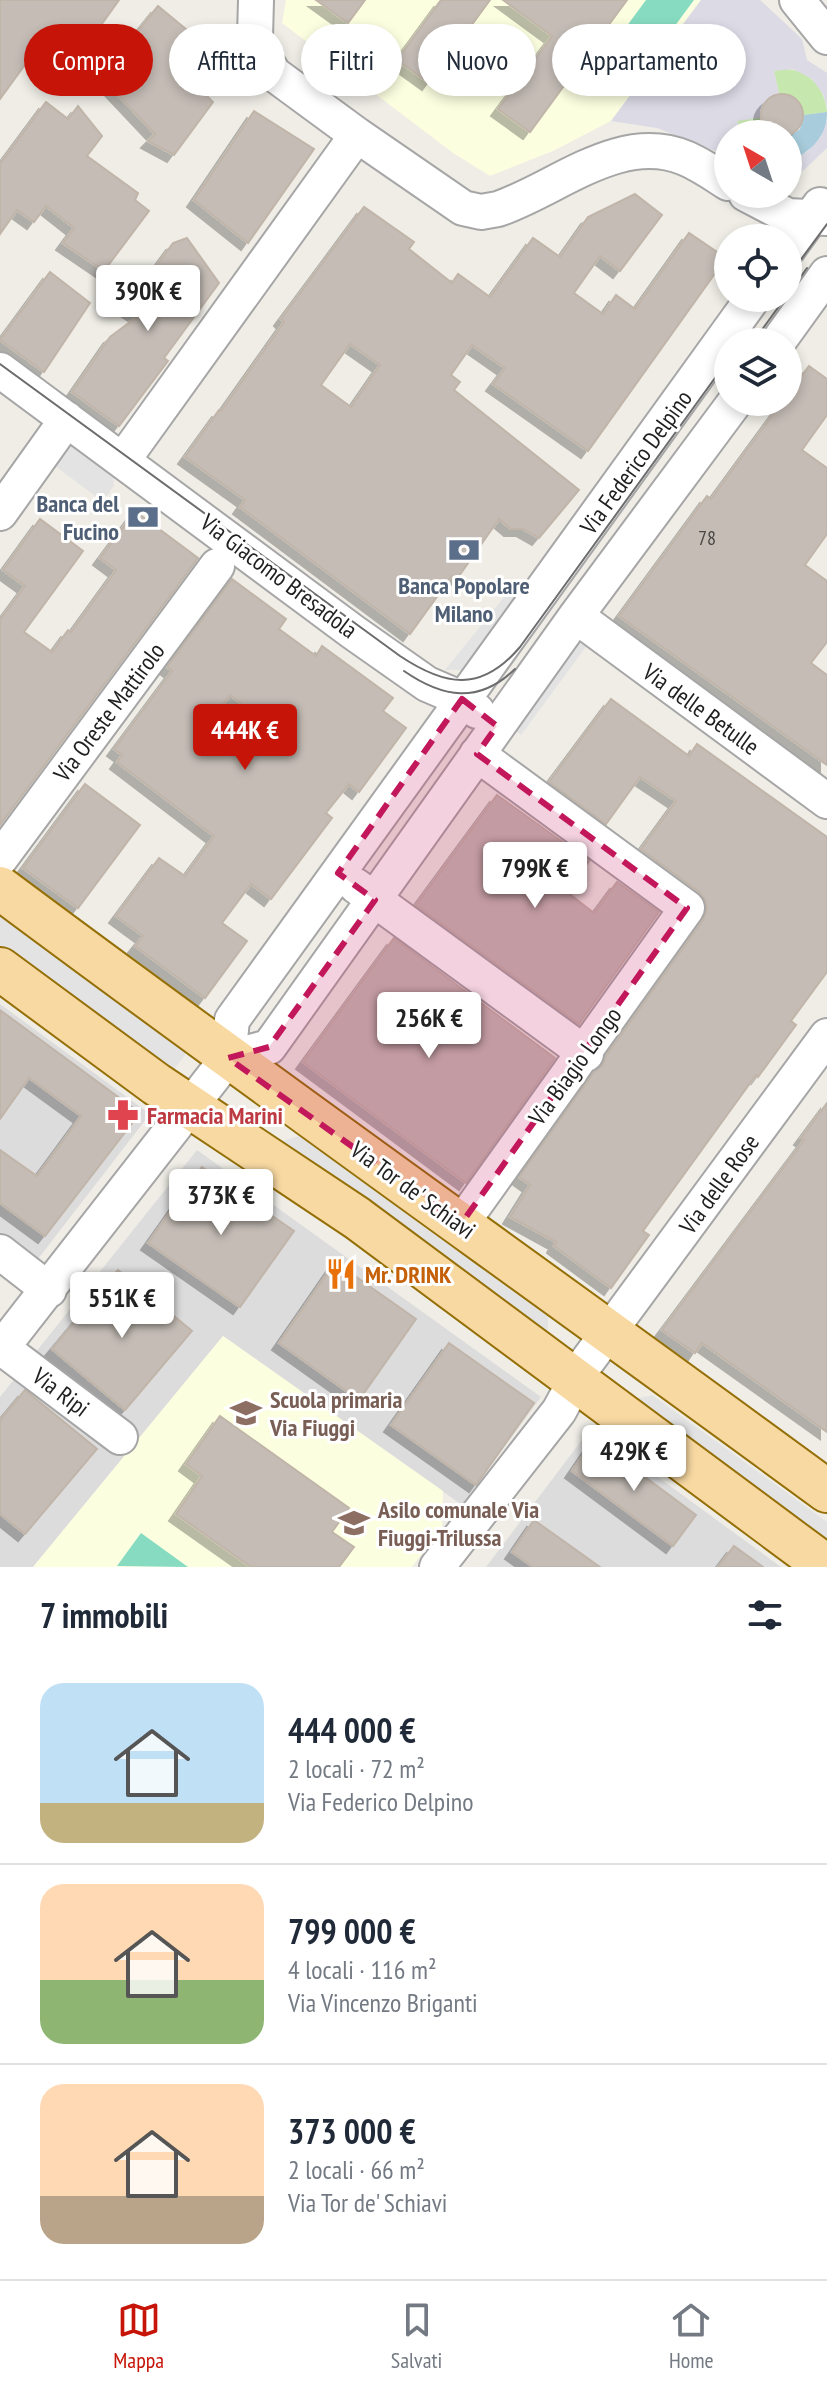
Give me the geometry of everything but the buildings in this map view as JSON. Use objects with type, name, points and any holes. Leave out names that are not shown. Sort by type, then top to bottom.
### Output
[{"type":"main road","name":"Via Tor de' Schiavi","points":[[0,888],[228,1058],[610,1331],[827,1491]]},
{"type":"main road","points":[[0,969],[191,1106],[357,1218],[827,1567]]},
{"type":"street","points":[[256,0],[255,37],[266,64],[284,82],[451,200],[472,210],[490,211],[511,204],[627,153],[654,151],[687,158],[714,174]]},
{"type":"street","points":[[797,0],[827,37]]},
{"type":"street","points":[[128,464],[357,135]]},
{"type":"street","points":[[773,208],[788,216],[822,210]]},
{"type":"street","points":[[802,233],[822,210]]},
{"type":"street","points":[[788,328],[827,274]]},
{"type":"street","name":"Via Federico Delpino","points":[[338,873],[743,312]]},
{"type":"street","points":[[0,370],[67,419],[0,513]]},
{"type":"street","name":"Via Federico Delpino","points":[[477,754],[725,416]]},
{"type":"street","name":"Via Giacomo Bresadola","points":[[67,419],[427,684],[462,699],[497,726]]},
{"type":"street","name":"Via Oreste Mattirolo","points":[[0,859],[217,566]]},
{"type":"street","name":"Via delle Betulle","points":[[576,616],[827,801]]},
{"type":"street","points":[[228,1058],[269,1047],[477,754]]},
{"type":"street","name":"Via Biagio Longo","points":[[461,1224],[586,1054],[687,908],[477,754]]},
{"type":"street","points":[[1,1349],[228,1058],[232,1020],[338,873],[586,1054]]},
{"type":"street","name":"Via delle Rose","points":[[437,1567],[559,1411],[575,1379],[827,1036]]},
{"type":"street","points":[[0,1252],[49,1290]]},
{"type":"street","name":"Via Ripi","points":[[1,1349],[120,1437]]},
{"type":"highlighted area","points":[[462,699],[497,726],[477,754],[687,908],[461,1224],[228,1058],[269,1047],[375,900],[338,873]]},
{"type":"shaded area","points":[[286,0],[701,0],[683,24],[552,24],[552,96],[630,96],[611,121],[553,151],[490,176],[453,153],[378,96],[402,96],[402,24],[301,24],[301,37],[282,23]]},
{"type":"shaded area","points":[[701,0],[760,0],[802,39],[807,60],[827,73],[827,107],[823,94],[812,79],[793,69],[774,71],[779,94],[766,100],[760,118],[714,120],[714,150],[657,128],[611,121],[630,96],[746,96],[746,24],[683,24]]},
{"type":"shaded area","points":[[827,120],[827,148],[802,171],[802,154],[820,138]]},
{"type":"shaded area","points":[[72,443],[113,475],[114,485],[108,495],[98,498],[55,466],[51,456],[61,444]]},
{"type":"shaded area","points":[[517,581],[534,591],[474,670],[445,670]]},
{"type":"shaded area","points":[[561,643],[588,644],[521,735],[504,723]]},
{"type":"shaded area","points":[[0,904],[186,1040],[185,1055],[173,1071],[0,954]]},
{"type":"shaded area","points":[[0,1004],[150,1114],[31,1268],[0,1244]]},
{"type":"shaded area","points":[[299,1136],[548,1317],[548,1341],[276,1143]]},
{"type":"shaded area","points":[[197,1150],[541,1397],[462,1505],[223,1336],[33,1567],[0,1567],[0,1397]]},
{"type":"shaded area","name":"Scuola primaria Via Fiuggi","points":[[223,1336],[443,1491],[442,1527],[412,1567],[33,1567]]},
{"type":"shaded area","points":[[652,1395],[827,1522],[827,1550],[631,1400]]},
{"type":"shaded area","points":[[591,1428],[781,1567],[486,1567]]},
{"type":"green space","points":[[646,0],[694,0],[676,24],[628,24]]},
{"type":"green space","points":[[774,71],[800,72],[814,81],[823,95],[827,112],[804,115],[796,99],[779,94]]},
{"type":"green space","points":[[141,1533],[188,1567],[117,1566]]},
{"type":"water","points":[[827,112],[819,139],[802,154],[802,122],[804,115]]},
{"type":"tram line","points":[[802,258],[827,224]]},
{"type":"tram line","points":[[802,275],[807,268]]},
{"type":"tram line","points":[[763,328],[775,312]]},
{"type":"tram line","points":[[0,364],[400,656],[432,674],[462,680],[491,672],[520,647],[714,379]]},
{"type":"tram line","points":[[404,671],[433,687],[461,693],[488,688],[515,669]]},
{"type":"place","name":"Banca del Fucino","points":[[143,517]]},
{"type":"place","name":"Banca Popolare Milano","points":[[464,550]]},
{"type":"place","name":"Farmacia Marini","points":[[123,1115]]},
{"type":"place","name":"Mr. DRINK","points":[[341,1274]]},
{"type":"place","name":"Scuola primaria Via Fiuggi","points":[[246,1413]]},
{"type":"place","name":"Asilo comunale Via Fiuggi-Trilussa","points":[[354,1523]]}]
